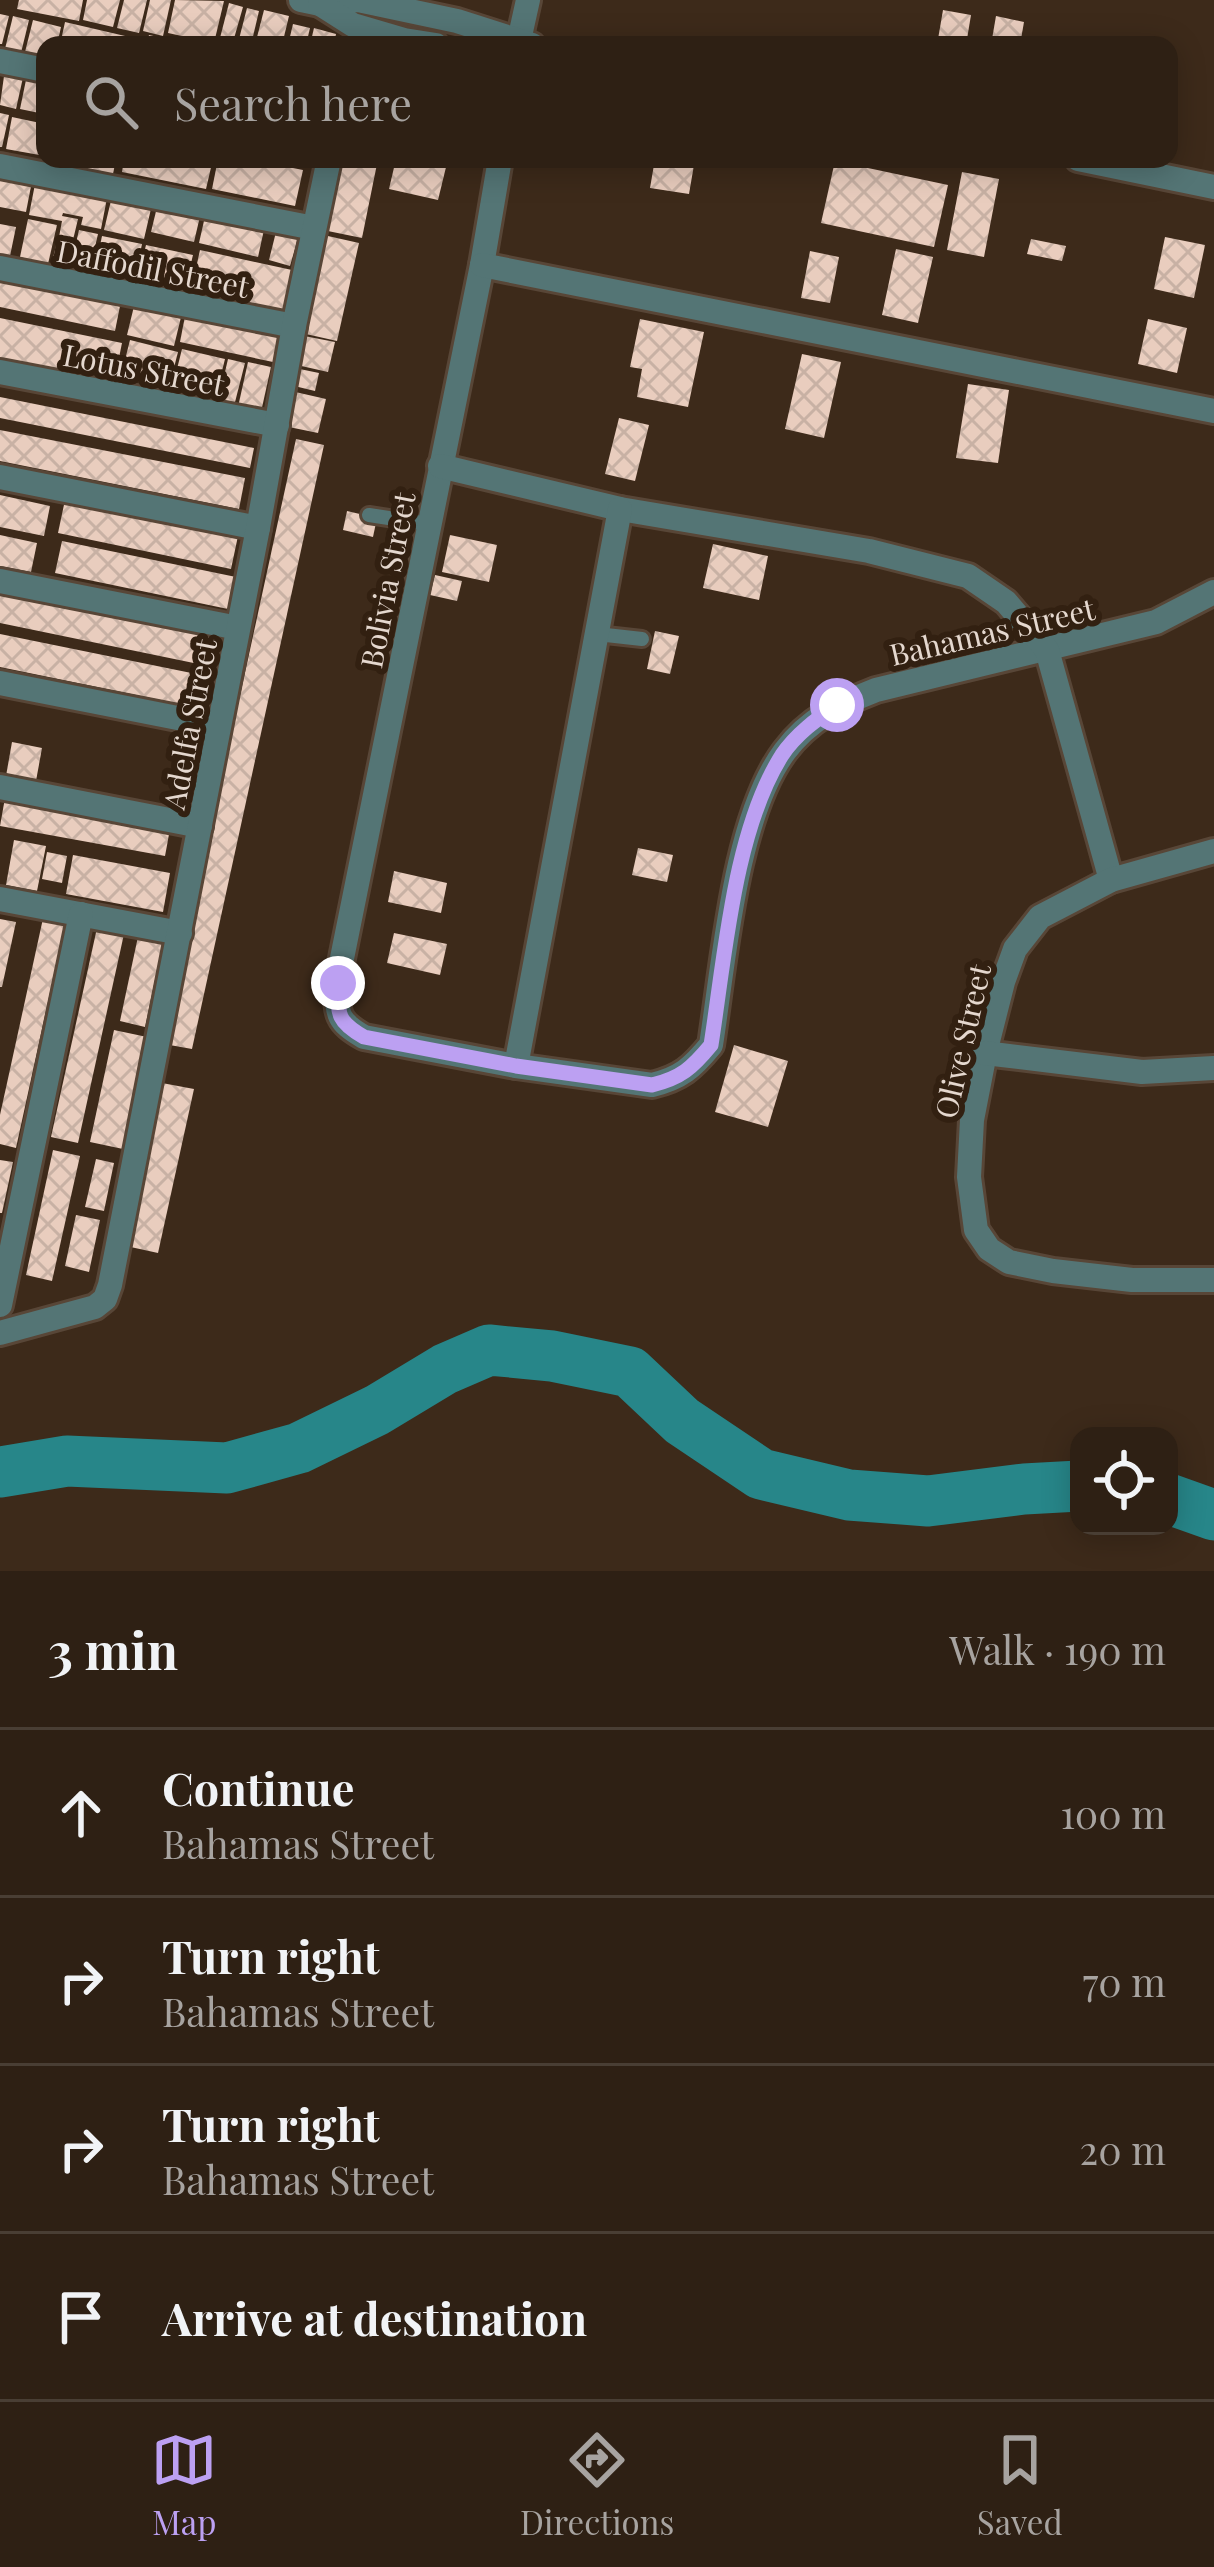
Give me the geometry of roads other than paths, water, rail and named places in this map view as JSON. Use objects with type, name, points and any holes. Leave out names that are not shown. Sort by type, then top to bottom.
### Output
[{"type":"street","points":[[524,36],[528,0]]},
{"type":"street","points":[[310,2],[395,36]]},
{"type":"street","points":[[355,17],[457,21],[500,36]]},
{"type":"street","points":[[0,61],[36,68]]},
{"type":"street","points":[[0,166],[314,228]]},
{"type":"street","name":"Adelfa Street","points":[[0,1333],[95,1307],[105,1299],[110,1285],[326,168]]},
{"type":"street","name":"Bolivia Street","points":[[338,1012],[338,983],[498,168]]},
{"type":"street","points":[[1120,168],[1214,188]]},
{"type":"street","points":[[482,265],[1214,411]]},
{"type":"street","name":"Daffodil Street","points":[[0,268],[294,326]]},
{"type":"street","name":"Lotus Street","points":[[0,372],[277,425]]},
{"type":"street","points":[[440,466],[620,509],[869,551],[968,576],[1006,602],[1047,650],[1111,880]]},
{"type":"street","points":[[0,477],[258,529]]},
{"type":"street","points":[[516,1066],[620,509]]},
{"type":"street","points":[[0,581],[238,628]]},
{"type":"street","name":"Bahamas Street","points":[[338,1012],[347,1027],[364,1037],[516,1066],[652,1085],[674,1080],[711,1045],[743,849],[783,753],[808,726],[837,705],[875,690],[1156,622],[1214,592]]},
{"type":"street","points":[[0,683],[218,726]]},
{"type":"street","points":[[0,787],[200,826]]},
{"type":"street","name":"Olive Street","points":[[1214,851],[1111,880],[1040,917],[1015,949],[972,1120],[969,1177],[976,1230],[989,1249],[1009,1262],[1132,1280],[1214,1280]]},
{"type":"street","points":[[0,898],[180,933]]},
{"type":"street","points":[[0,1305],[81,914]]},
{"type":"street","points":[[986,1053],[1142,1072],[1214,1068]]},
{"type":"lane","points":[[369,515],[428,524]]},
{"type":"lane","points":[[597,634],[642,640]]},
{"type":"waterway","points":[[0,1472],[67,1461],[227,1468],[299,1448],[489,1350],[552,1356],[630,1372],[682,1421],[761,1474],[849,1495],[928,1501],[1070,1486]]},
{"type":"waterway","points":[[1178,1502],[1214,1515]]}]
